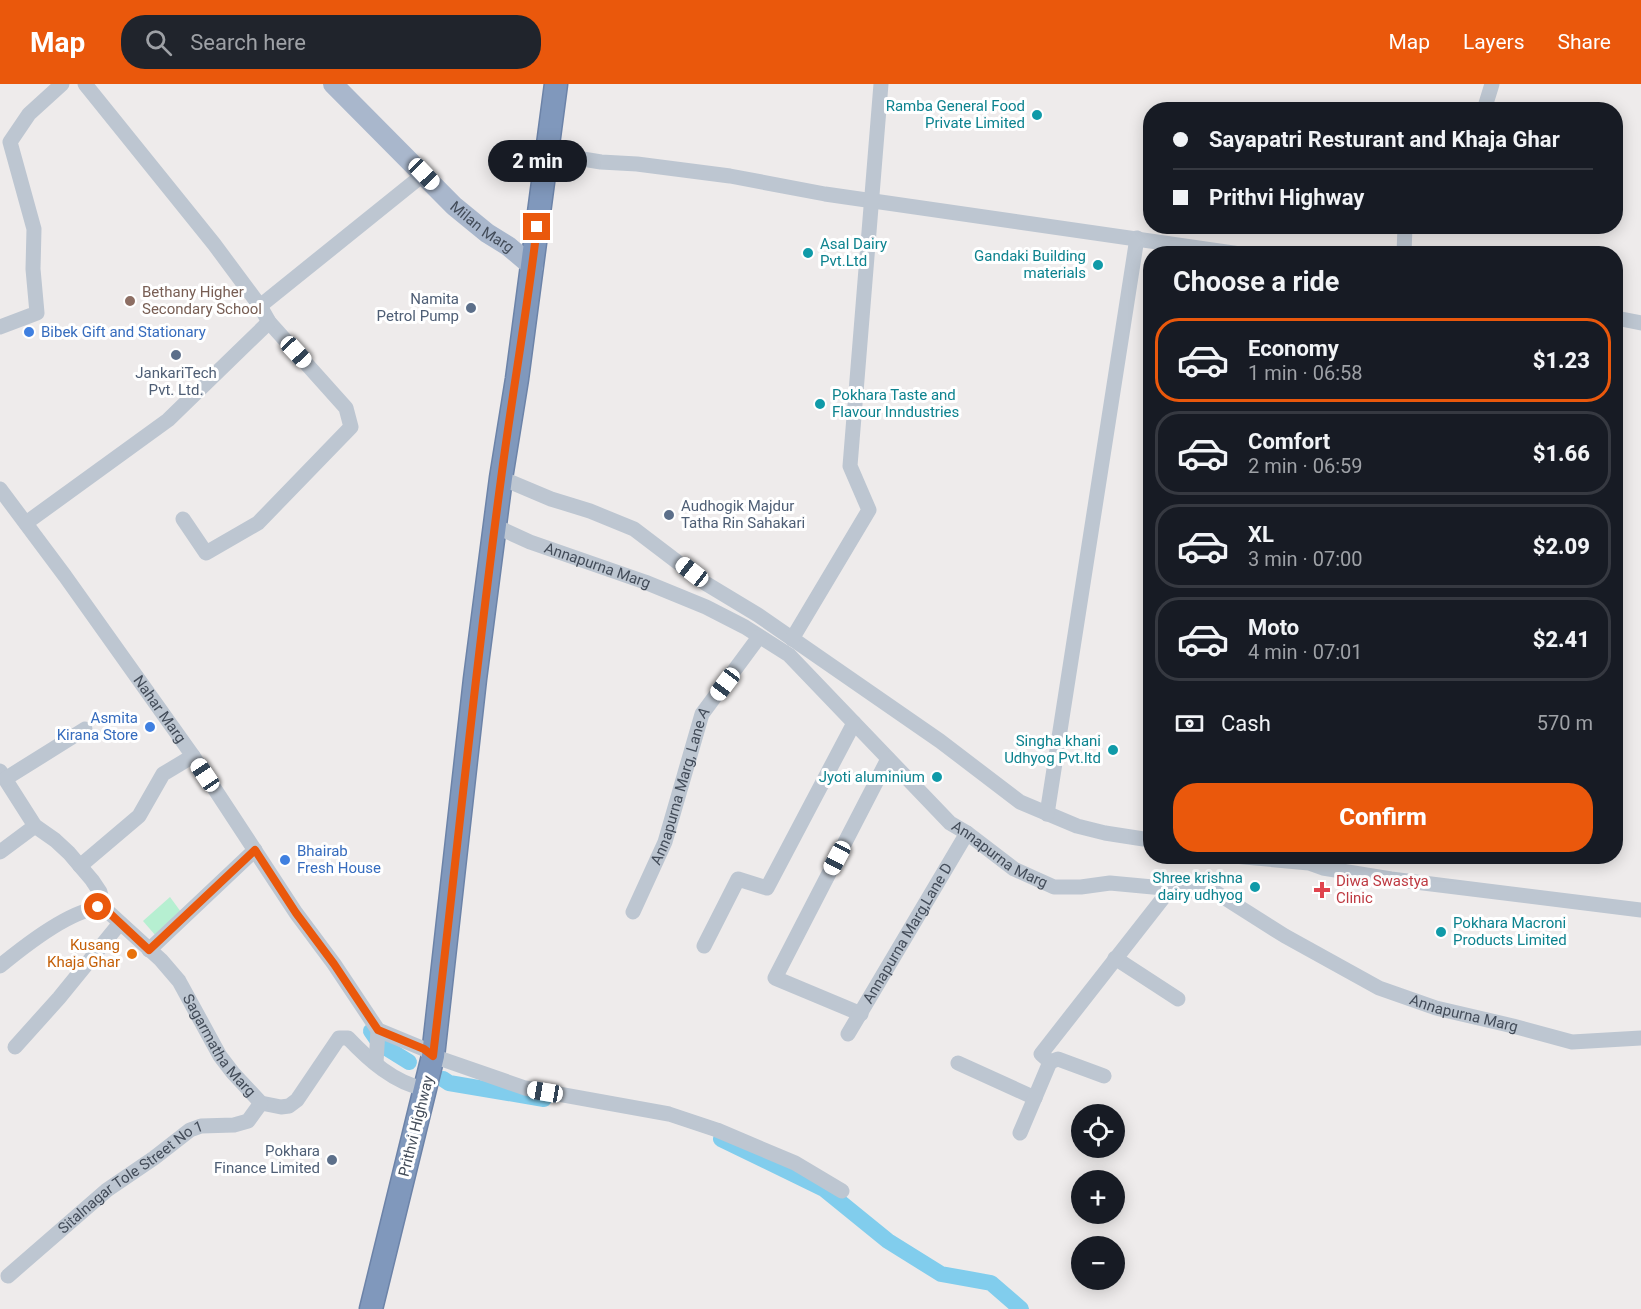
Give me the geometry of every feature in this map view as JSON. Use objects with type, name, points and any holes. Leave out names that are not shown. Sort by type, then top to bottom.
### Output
[{"type":"highway","name":"Prithvi Highway","points":[[370,1309],[433,1056],[501,478],[533,267],[556,84]]},
{"type":"main road","name":"Milan Marg","points":[[333,84],[454,206],[533,267]]},
{"type":"street","points":[[0,327],[37,313],[33,269],[34,229],[5,146],[29,114],[62,84]]},
{"type":"street","points":[[85,84],[214,244],[260,306],[269,322],[346,408],[351,427],[258,523],[207,553],[183,519]]},
{"type":"street","points":[[792,639],[869,510],[850,466],[881,84]]},
{"type":"street","points":[[1486,102],[1492,84]]},
{"type":"street","points":[[546,153],[601,162],[730,176],[825,194],[1188,246]]},
{"type":"street","points":[[260,306],[424,174]]},
{"type":"street","points":[[1047,814],[1137,238]]},
{"type":"street","points":[[1623,319],[1641,323]]},
{"type":"street","points":[[26,523],[168,420],[269,322]]},
{"type":"street","points":[[501,478],[634,529],[705,582],[940,741],[1020,802],[1077,826],[1143,839]]},
{"type":"street","name":"Nahar Marg","points":[[0,489],[193,756],[296,913],[334,964],[378,1030]]},
{"type":"street","name":"Annapurna Marg","points":[[495,526],[530,542],[645,582],[706,607],[746,627],[789,655],[950,823],[967,833],[1014,869],[1054,886],[1081,888],[1110,883],[1217,893],[1285,936],[1379,988],[1436,1008],[1572,1042],[1641,1038]]},
{"type":"street","name":"Annapurna Marg, Lane A","points":[[633,912],[665,842],[702,714],[759,637]]},
{"type":"street","points":[[704,946],[738,879],[767,888],[854,723]]},
{"type":"street","points":[[3,775],[85,729]]},
{"type":"street","points":[[80,866],[139,816],[163,774],[193,756]]},
{"type":"street","points":[[861,1014],[775,978],[888,759]]},
{"type":"street","name":"Sagarmatha Marg","points":[[3,775],[35,826],[55,840],[80,866],[100,892],[104,908],[179,981],[220,1056],[261,1103],[281,1107],[289,1106],[297,1100],[339,1038],[348,1038],[365,1056],[400,1081],[425,1089]]},
{"type":"street","points":[[0,852],[35,826]]},
{"type":"street","name":"Annapurna Marg,Lane D","points":[[848,1034],[967,833]]},
{"type":"street","points":[[149,950],[255,850]]},
{"type":"street","points":[[1316,864],[1323,868],[1391,879],[1641,910]]},
{"type":"street","points":[[1050,1062],[1041,1054],[1171,888]]},
{"type":"street","points":[[0,966],[77,913],[92,908],[104,908]]},
{"type":"street","points":[[15,1047],[59,998],[120,922]]},
{"type":"street","points":[[1115,958],[1178,999]]},
{"type":"street","points":[[376,1063],[378,1030],[424,1049],[433,1056],[525,1088],[669,1114],[717,1130],[795,1162],[842,1191]]},
{"type":"street","points":[[1020,1133],[1050,1062],[1058,1059],[1104,1076]]},
{"type":"street","points":[[958,1063],[1035,1098]]},
{"type":"street","name":"Sitalnagar Tole Street No 1","points":[[8,1276],[107,1190],[190,1130],[201,1126],[234,1125],[248,1120],[261,1103]]},
{"type":"green space","points":[[170,897],[181,912],[156,936],[143,921]]},
{"type":"waterway","points":[[371,1031],[380,1044],[409,1062]]},
{"type":"waterway","points":[[443,1079],[449,1083],[544,1099]]},
{"type":"waterway","points":[[721,1139],[824,1189],[888,1241],[941,1274],[991,1283],[1021,1309]]},
{"type":"place","name":"Ramba General Food Private Limited","points":[[1037,115]]},
{"type":"place","name":"Asal Dairy Pvt.Ltd","points":[[808,253]]},
{"type":"place","name":"Gandaki Building materials","points":[[1098,265]]},
{"type":"place","name":"Bethany Higher Secondary School","points":[[130,301]]},
{"type":"place","name":"Namita Petrol Pump","points":[[471,308]]},
{"type":"place","name":"Bibek Gift and Stationary","points":[[29,332]]},
{"type":"place","name":"JankariTech Pvt. Ltd.","points":[[176,355]]},
{"type":"place","name":"Pokhara Taste and Flavour Inndustries","points":[[820,404]]},
{"type":"place","name":"Audhogik Majdur Tatha Rin Sahakari","points":[[669,515]]},
{"type":"place","name":"Asmita Kirana Store","points":[[150,727]]},
{"type":"place","name":"Singha khani Udhyog Pvt.ltd","points":[[1113,750]]},
{"type":"place","name":"Jyoti aluminium","points":[[937,777]]},
{"type":"place","name":"Bhairab Fresh House","points":[[285,860]]},
{"type":"place","name":"Shree krishna dairy udhyog","points":[[1255,887]]},
{"type":"place","name":"Diwa Swastya Clinic","points":[[1322,890]]},
{"type":"place","name":"Pokhara Macroni Products Limited","points":[[1441,932]]},
{"type":"place","name":"Kusang Khaja Ghar","points":[[132,954]]},
{"type":"place","name":"Pokhara Finance Limited","points":[[332,1160]]},
{"type":"route","points":[[98,907],[104,908],[149,950],[255,850],[378,1030],[424,1049],[433,1056],[501,478],[537,227]]}]
